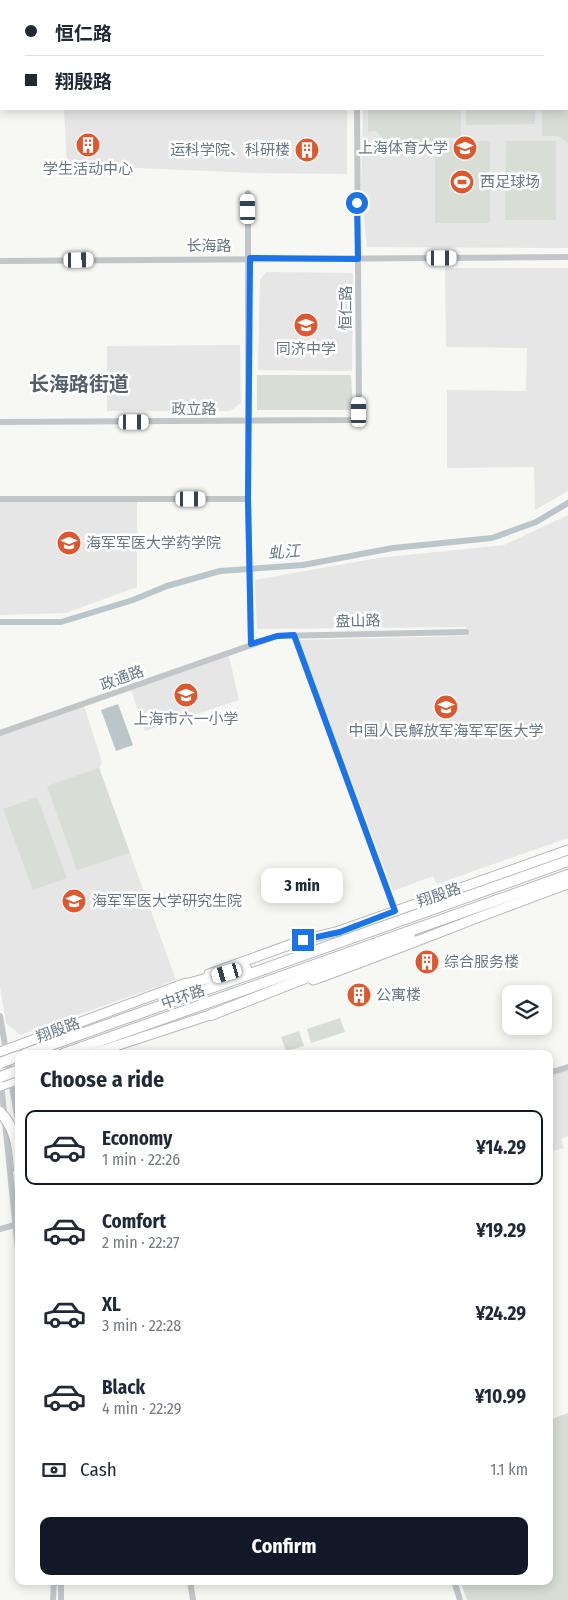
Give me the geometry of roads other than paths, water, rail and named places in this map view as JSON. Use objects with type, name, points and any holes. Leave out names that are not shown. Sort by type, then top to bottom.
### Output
[{"type":"highway","name":"中环路","points":[[36,1050],[150,1008],[568,862]]},
{"type":"highway","name":"中环路","points":[[74,1050],[568,875]]},
{"type":"highway","points":[[210,1015],[244,1000],[392,945],[464,912]]},
{"type":"highway","points":[[180,986],[343,941]]},
{"type":"highway","points":[[0,1063],[15,1057]]},
{"type":"highway","points":[[0,1112],[11,1126],[15,1143]]},
{"type":"main road","name":"翔殷路","points":[[3,1051],[294,944],[340,932],[568,850]]},
{"type":"main road","points":[[103,1050],[265,998],[417,942],[462,922],[568,884]]},
{"type":"street","name":"恒仁路","points":[[356,416],[359,412],[357,110]]},
{"type":"street","points":[[248,193],[250,258],[248,499],[251,644]]},
{"type":"street","name":"长海路","points":[[0,261],[568,257]]},
{"type":"street","name":"政立路","points":[[0,422],[352,420],[356,416]]},
{"type":"street","points":[[0,499],[248,499]]},
{"type":"street","name":"盘山路","points":[[251,644],[277,636],[294,635],[466,632]]},
{"type":"street","points":[[294,635],[395,911]]},
{"type":"street","name":"政通路","points":[[0,733],[84,706],[251,644]]},
{"type":"street","points":[[0,1016],[15,1198]]},
{"type":"street","points":[[553,1072],[568,1067]]},
{"type":"street","points":[[6,1080],[15,1113]]},
{"type":"street","points":[[0,1229],[15,1225]]},
{"type":"street","points":[[53,1600],[54,1585]]},
{"type":"street","points":[[61,1585],[61,1600]]},
{"type":"street","points":[[191,1585],[193,1600]]},
{"type":"street","points":[[455,1585],[460,1600]]},
{"type":"waterway","name":"虬江","points":[[0,622],[61,622],[133,600],[167,586],[220,571],[303,565],[393,548],[492,538],[536,522],[568,503]]},
{"type":"place","name":"学生活动中心","points":[[88,145]]},
{"type":"place","name":"上海体育大学","points":[[465,148]]},
{"type":"place","name":"运科学院、科研楼","points":[[307,150]]},
{"type":"place","name":"西足球场","points":[[462,182]]},
{"type":"place","name":"同济中学","points":[[306,325]]},
{"type":"place","name":"海军军医大学药学院","points":[[69,543]]},
{"type":"place","name":"上海市六一小学","points":[[186,695]]},
{"type":"place","name":"中国人民解放军海军军医大学","points":[[446,707]]},
{"type":"place","name":"海军军医大学研究生院","points":[[74,901]]},
{"type":"place","name":"综合服务楼","points":[[427,962]]},
{"type":"place","name":"公寓楼","points":[[359,995]]},
{"type":"district","name":"长海路街道","points":[[79,384]]}]
